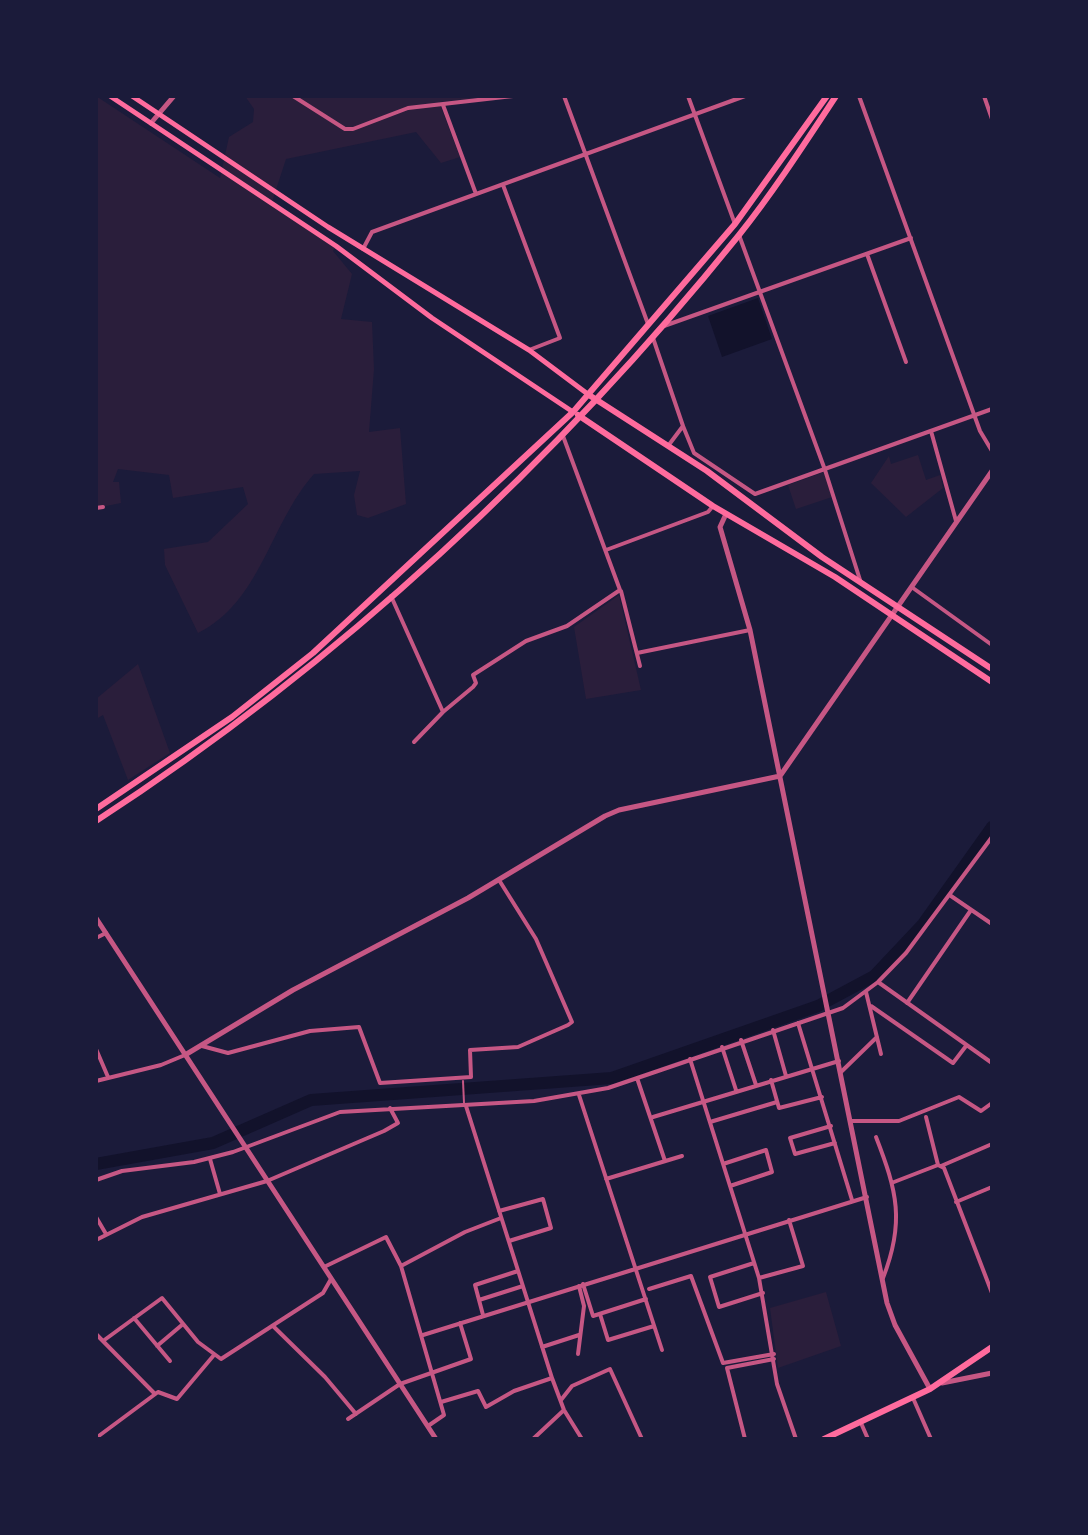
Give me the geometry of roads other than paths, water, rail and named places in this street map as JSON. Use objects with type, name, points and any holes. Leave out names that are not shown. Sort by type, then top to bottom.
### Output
[{"type":"main road","points":[[110,96],[713,506],[814,564],[992,682]]},
{"type":"main road","points":[[132,96],[363,249],[529,350],[861,583],[992,669]]},
{"type":"main road","points":[[96,809],[220,726],[313,653],[573,412],[735,224],[827,96]]},
{"type":"main road","points":[[96,821],[237,725],[391,596],[563,436],[739,235],[836,96]]},
{"type":"main road","points":[[824,1439],[940,1384],[992,1347]]},
{"type":"street","points":[[151,123],[174,96]]},
{"type":"street","points":[[293,96],[345,129],[353,129],[408,108],[513,96]]},
{"type":"street","points":[[564,96],[649,326]]},
{"type":"street","points":[[688,96],[735,224]]},
{"type":"street","points":[[363,249],[372,232],[745,96]]},
{"type":"street","points":[[859,96],[986,446],[992,451]]},
{"type":"street","points":[[984,96],[992,119]]},
{"type":"street","points":[[443,105],[476,194]]},
{"type":"street","points":[[503,185],[560,338],[529,350]]},
{"type":"street","points":[[739,235],[825,470],[861,583]]},
{"type":"street","points":[[659,328],[911,238]]},
{"type":"street","points":[[867,254],[906,362]]},
{"type":"street","points":[[652,336],[694,453],[755,494],[992,409]]},
{"type":"street","points":[[668,446],[683,426]]},
{"type":"street","points":[[931,431],[957,525]]},
{"type":"street","points":[[563,436],[620,590],[640,666]]},
{"type":"street","points":[[96,1081],[161,1065],[185,1055],[301,985],[498,880],[619,810],[780,776],[992,471]]},
{"type":"street","points":[[606,550],[708,512],[713,506]]},
{"type":"street","points":[[96,508],[103,507]]},
{"type":"street","points":[[726,514],[720,527],[750,630],[882,1280],[893,1320],[930,1389]]},
{"type":"street","points":[[913,588],[992,645]]},
{"type":"street","points":[[414,742],[473,687],[476,683],[473,675],[526,641],[567,626],[620,590]]},
{"type":"street","points":[[391,596],[443,712]]},
{"type":"street","points":[[637,653],[750,630]]},
{"type":"street","points":[[96,1180],[122,1171],[210,1159],[340,1112],[579,1095],[829,1012],[878,982],[951,896],[992,837]]},
{"type":"street","points":[[202,1046],[228,1053],[310,1031],[359,1027],[380,1083],[471,1077],[470,1050],[518,1047],[568,1025],[572,1022],[542,952],[498,880]]},
{"type":"street","points":[[951,896],[992,924]]},
{"type":"street","points":[[907,1003],[971,910]]},
{"type":"street","points":[[96,918],[436,1439]]},
{"type":"street","points":[[96,938],[106,933]]},
{"type":"street","points":[[878,982],[992,1063]]},
{"type":"street","points":[[866,992],[881,1054]]},
{"type":"street","points":[[871,1006],[953,1063],[967,1045]]},
{"type":"street","points":[[798,1023],[852,1200]]},
{"type":"street","points":[[773,1030],[786,1076]]},
{"type":"street","points":[[841,1072],[877,1037]]},
{"type":"street","points":[[741,1040],[756,1085]]},
{"type":"street","points":[[722,1047],[736,1091]]},
{"type":"street","points":[[96,1049],[108,1077]]},
{"type":"street","points":[[690,1059],[759,1278],[783,1410],[796,1439]]},
{"type":"street","points":[[653,1117],[839,1061]]},
{"type":"street","points":[[637,1078],[653,1117],[665,1161]]},
{"type":"street","points":[[771,1080],[779,1108],[822,1097]]},
{"type":"street","points":[[579,1095],[662,1350]]},
{"type":"street","points":[[851,1121],[899,1121],[959,1097],[981,1111],[992,1103]]},
{"type":"street","points":[[710,1122],[777,1102]]},
{"type":"street","points":[[465,1104],[552,1378],[564,1410],[582,1439]]},
{"type":"street","points":[[96,1240],[128,1222],[267,1181],[398,1123],[390,1108]]},
{"type":"street","points":[[926,1117],[939,1165],[992,1293]]},
{"type":"street","points":[[831,1126],[790,1138],[795,1154],[836,1142]]},
{"type":"street","points":[[876,1137],[894,1182],[898,1221],[882,1280]]},
{"type":"street","points":[[894,1182],[992,1144]]},
{"type":"street","points":[[723,1164],[766,1150],[772,1172],[730,1186]]},
{"type":"street","points":[[606,1179],[682,1156]]},
{"type":"street","points":[[210,1159],[220,1194]]},
{"type":"street","points":[[956,1202],[992,1187]]},
{"type":"street","points":[[423,1335],[867,1197]]},
{"type":"street","points":[[401,1266],[500,1214],[543,1199],[551,1228],[509,1241]]},
{"type":"street","points":[[96,1217],[106,1234]]},
{"type":"street","points":[[759,1278],[803,1266],[789,1220]]},
{"type":"street","points":[[324,1267],[386,1237],[401,1266],[441,1402],[443,1417],[428,1426]]},
{"type":"street","points":[[754,1263],[710,1277],[719,1307],[763,1293]]},
{"type":"street","points":[[483,1315],[475,1285],[518,1271]]},
{"type":"street","points":[[649,1289],[691,1276],[723,1363],[774,1357]]},
{"type":"street","points":[[103,1341],[162,1298],[221,1359],[323,1293],[324,1286],[331,1279]]},
{"type":"street","points":[[581,1285],[593,1316],[646,1299]]},
{"type":"street","points":[[578,1354],[584,1306],[581,1285]]},
{"type":"street","points":[[479,1300],[523,1286]]},
{"type":"street","points":[[600,1314],[608,1340],[654,1326]]},
{"type":"street","points":[[134,1318],[170,1361]]},
{"type":"street","points":[[348,1419],[400,1384],[471,1359],[460,1323]]},
{"type":"street","points":[[157,1346],[184,1324]]},
{"type":"street","points":[[273,1326],[325,1377],[356,1414]]},
{"type":"street","points":[[96,1334],[155,1394]]},
{"type":"street","points":[[542,1347],[579,1335]]},
{"type":"street","points":[[96,1438],[155,1394],[163,1392],[172,1400],[177,1399],[214,1355]]},
{"type":"street","points":[[745,1439],[727,1368],[774,1357]]},
{"type":"street","points":[[561,1400],[572,1386],[610,1369],[642,1439]]},
{"type":"street","points":[[940,1384],[992,1373]]},
{"type":"street","points":[[441,1402],[478,1391],[486,1407],[514,1391],[552,1378]]},
{"type":"street","points":[[913,1398],[931,1439]]},
{"type":"street","points":[[533,1439],[564,1410]]},
{"type":"street","points":[[861,1422],[868,1439]]},
{"type":"lane","points":[[463,1081],[465,1104]]},
{"type":"waterway","points":[[96,1164],[213,1143],[311,1100],[612,1078],[818,1006],[874,976],[923,924],[992,827]]}]
